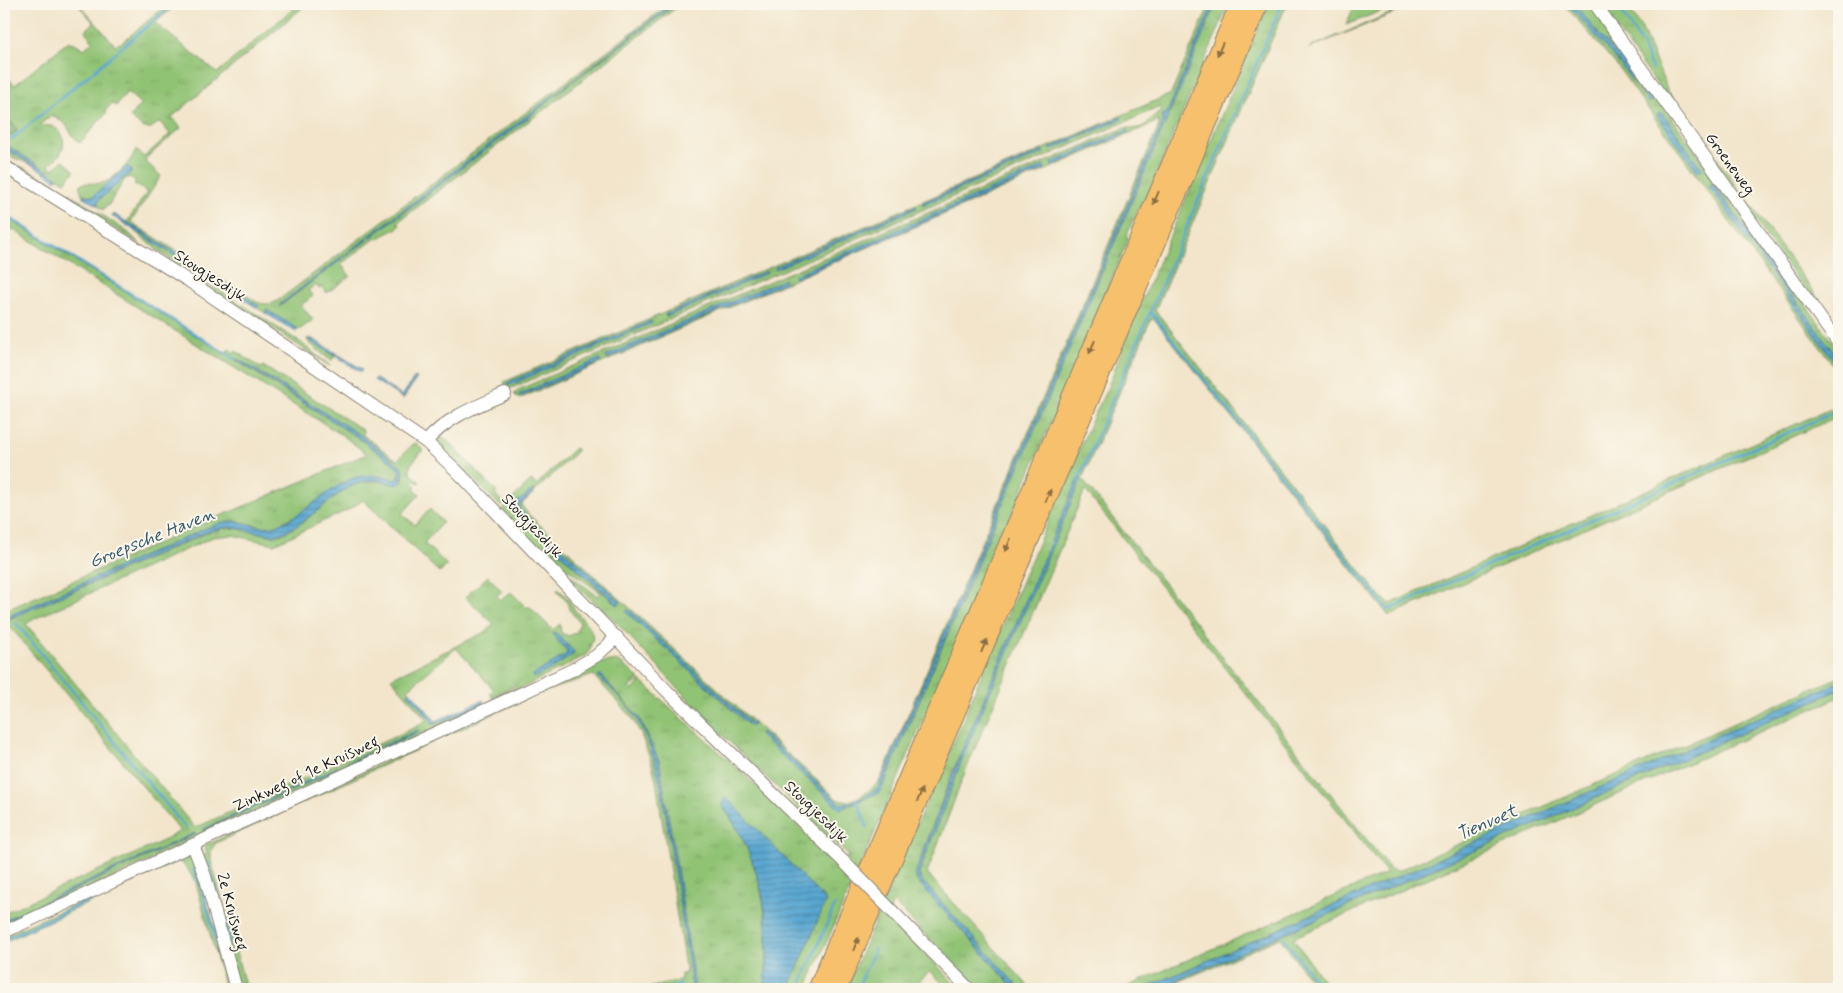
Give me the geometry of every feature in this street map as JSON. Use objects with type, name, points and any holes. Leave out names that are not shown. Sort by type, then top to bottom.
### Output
[{"type":"highway","points":[[818,989],[1240,4]]},
{"type":"highway","points":[[837,989],[1258,4]]},
{"type":"street","name":"Groeneweg","points":[[1594,4],[1839,344]]},
{"type":"street","name":"Stougjesdijk","points":[[4,166],[188,281],[426,442],[469,483],[685,709],[844,862],[969,989]]},
{"type":"street","points":[[426,442],[437,429],[448,421],[504,394]]},
{"type":"street","name":"Zinkweg of 1e Kruisweg","points":[[4,932],[572,670],[596,656],[616,637]]},
{"type":"street","name":"2e Kruisweg","points":[[193,845],[205,876],[236,989]]},
{"type":"green space","points":[[77,4],[115,45],[121,43],[168,4],[177,4],[155,23],[217,73],[299,4],[307,4],[172,117],[181,128],[145,159],[161,176],[131,222],[257,302],[266,304],[280,299],[669,4],[673,4],[280,306],[529,117],[569,84],[676,4],[681,4],[398,222],[400,226],[395,230],[378,239],[376,238],[341,264],[350,276],[327,293],[322,287],[319,289],[316,285],[308,290],[313,296],[301,305],[313,320],[299,330],[267,310],[265,313],[257,308],[258,306],[127,222],[147,192],[134,184],[136,181],[130,177],[125,179],[108,206],[103,210],[97,205],[99,200],[132,171],[128,166],[93,196],[84,195],[83,197],[80,188],[81,184],[107,181],[122,169],[136,149],[144,157],[170,134],[160,122],[149,129],[142,127],[130,117],[141,104],[127,92],[116,106],[112,103],[105,111],[107,112],[80,143],[62,121],[51,116],[39,125],[51,126],[61,134],[64,145],[62,150],[59,156],[49,164],[51,169],[53,169],[63,160],[75,171],[65,182],[4,144],[4,136],[8,138],[18,130],[4,115],[4,75],[15,85],[69,41],[84,49],[93,41],[85,31],[94,23]]},
{"type":"green space","points":[[1210,4],[1213,4],[1167,113],[1162,115],[1163,120],[1160,129],[880,786],[862,798],[840,804],[761,732],[840,809],[881,790],[1216,4],[1229,4],[1144,203],[1141,203],[1126,237],[1129,238],[929,708],[806,989],[789,989],[826,900],[722,805],[747,848],[761,891],[765,913],[766,936],[765,986],[764,989],[695,989],[659,761],[639,718],[600,674],[598,676],[637,718],[648,741],[659,775],[692,989],[644,989],[681,980],[681,974],[686,973],[656,781],[641,734],[631,716],[593,675],[532,696],[216,843],[211,850],[211,860],[246,989],[238,989],[203,856],[207,854],[204,846],[580,671],[607,661],[618,662],[631,671],[640,680],[629,688],[632,691],[641,681],[745,775],[842,868],[848,855],[713,726],[618,624],[564,574],[572,577],[598,596],[601,593],[569,570],[552,561],[502,509],[532,480],[536,485],[575,448],[577,451],[523,503],[522,506],[529,515],[837,799],[848,801],[861,796],[881,778],[1158,128],[1159,121],[519,399],[514,394],[520,389],[1122,129],[1142,127],[1162,111],[1160,107],[507,390],[504,382],[1171,94]],"holes":[[[533,490],[534,492],[519,505],[519,508],[620,602],[618,605],[561,555],[520,511],[516,503]],[[629,611],[753,724],[753,725],[750,726],[627,613]]]},
{"type":"green space","points":[[1269,4],[1287,4],[1155,310],[1381,597],[1390,604],[1839,405],[1839,416],[1389,616],[1155,320],[1151,319],[1082,479],[1390,869],[1397,871],[1839,677],[1839,682],[1143,989],[1121,989],[1387,873],[1085,490],[965,772],[927,873],[1031,989],[1020,989],[922,881],[919,874],[957,770],[1080,479],[952,773],[915,874],[917,881],[1015,989],[979,989],[893,902],[885,921],[893,925],[895,923],[960,989],[948,989],[930,971],[911,989],[846,989],[1089,426],[1108,387],[1130,329]]},
{"type":"green space","points":[[1355,4],[1399,4],[1346,25]]},
{"type":"green space","points":[[1412,4],[1417,4],[1309,48]]},
{"type":"green space","points":[[1564,4],[1590,4],[1839,351],[1839,360],[1713,183],[1709,186],[1839,368],[1839,373],[1618,67]]},
{"type":"green space","points":[[1599,4],[1626,4],[1642,29],[1668,91],[1839,327],[1839,338]]},
{"type":"green space","points":[[4,115],[18,130],[8,138],[4,136]]},
{"type":"green space","points":[[4,147],[32,165],[4,154]]},
{"type":"green space","points":[[11,164],[34,173],[69,194],[129,233],[140,244]]},
{"type":"green space","points":[[4,216],[225,354],[229,349],[234,353],[236,351],[261,368],[263,366],[363,430],[363,435],[397,460],[415,442],[423,450],[411,464],[410,472],[420,482],[415,481],[413,483],[416,486],[414,489],[420,494],[402,514],[415,525],[430,509],[443,522],[424,543],[447,565],[440,573],[363,500],[350,509],[274,544],[232,535],[213,537],[26,624],[195,828],[420,725],[426,719],[391,678],[485,632],[494,624],[465,597],[488,576],[502,591],[497,596],[501,600],[511,592],[527,608],[529,606],[553,630],[560,624],[561,633],[569,636],[576,632],[580,623],[569,609],[567,602],[557,591],[558,589],[567,597],[590,628],[593,637],[589,651],[586,655],[568,665],[495,701],[492,697],[517,686],[517,684],[491,696],[490,693],[494,690],[456,648],[408,689],[410,691],[408,693],[433,721],[431,723],[447,720],[484,703],[483,706],[4,928],[4,922],[196,834],[4,920],[4,913],[161,842],[180,831],[7,623],[4,624],[4,621],[214,530],[237,528],[272,536],[279,535],[301,523],[342,491],[364,482],[379,481],[398,484],[403,480],[404,471],[396,462],[353,431],[232,357],[356,436],[395,465],[400,471],[399,479],[396,480],[384,476],[345,483],[298,515],[272,527],[262,527],[233,521],[209,527],[4,618],[4,611],[367,454],[342,435],[4,224]],"holes":[[[555,632],[575,653],[553,668],[533,675],[567,655],[567,651],[553,634]],[[418,730],[419,732],[202,830]]]},
{"type":"green space","points":[[130,227],[221,285],[197,275],[173,261]]},
{"type":"green space","points":[[207,286],[219,290],[300,342],[330,366]]},
{"type":"green space","points":[[307,338],[335,356],[331,361],[308,342]]},
{"type":"green space","points":[[442,437],[497,492],[495,494],[504,504],[501,507],[439,444],[438,440]]},
{"type":"green space","points":[[1839,690],[1839,697],[1293,938],[1329,989],[1317,989],[1280,938],[1162,989],[1157,989],[1546,820]]},
{"type":"green space","points":[[188,854],[194,861],[234,989],[225,989],[196,883],[187,868],[179,861],[4,942],[4,936]]},
{"type":"water","points":[[673,4],[676,4],[279,305]]},
{"type":"water","points":[[1213,4],[1216,4],[882,788],[878,793],[840,809],[759,734],[761,732],[840,804],[872,793],[879,786],[1160,129],[1163,120],[1162,115],[1167,113]]},
{"type":"water","points":[[1568,4],[1574,4],[1628,66],[1653,100],[1649,103],[1619,63]]},
{"type":"water","points":[[1661,112],[1702,169],[1698,172],[1657,115]]},
{"type":"water","points":[[1121,117],[1122,119],[1051,150],[1050,148]]},
{"type":"water","points":[[1128,130],[1129,132],[1052,166],[1051,163]]},
{"type":"water","points":[[4,144],[58,178],[56,180],[4,147]]},
{"type":"water","points":[[1043,151],[1044,153],[923,205],[922,203]]},
{"type":"water","points":[[128,166],[132,171],[99,200],[97,205],[83,197],[84,195],[93,196]]},
{"type":"water","points":[[1044,166],[1045,169],[795,278],[794,275]]},
{"type":"water","points":[[1712,183],[1839,360],[1839,368],[1709,186]]},
{"type":"water","points":[[916,206],[917,208],[776,269],[775,267]]},
{"type":"water","points":[[114,214],[259,306],[257,308],[112,216]]},
{"type":"water","points":[[766,271],[767,273],[666,317],[665,315]]},
{"type":"water","points":[[784,279],[785,282],[607,359],[606,356]]},
{"type":"water","points":[[267,310],[298,329],[296,332],[265,313]]},
{"type":"water","points":[[651,321],[652,323],[508,386],[507,383]]},
{"type":"water","points":[[311,338],[362,369],[361,372],[309,340]]},
{"type":"water","points":[[232,357],[359,434],[401,466],[404,471],[402,482],[393,484],[374,480],[357,484],[282,533],[272,535],[229,527],[207,532],[4,621],[4,618],[209,527],[235,521],[261,526],[277,525],[299,514],[341,484],[352,479],[371,475],[399,479],[400,471],[394,464],[356,436]]},
{"type":"water","points":[[599,359],[601,362],[519,397],[518,395]]},
{"type":"water","points":[[415,377],[417,378],[403,399],[374,380],[375,378],[402,396]]},
{"type":"water","points":[[1078,478],[1081,479],[970,739],[919,872],[922,881],[1020,989],[1015,989],[917,881],[915,874],[964,745]]},
{"type":"water","points":[[533,490],[534,492],[520,504],[519,508],[621,602],[618,605],[544,538],[520,511],[516,503]]},
{"type":"water","points":[[629,610],[753,725],[751,727],[626,612]]},
{"type":"water","points":[[555,632],[575,653],[534,678],[533,675],[567,654],[567,650],[552,634]]},
{"type":"water","points":[[600,674],[639,718],[659,761],[695,989],[692,989],[665,809],[653,757],[632,711],[598,676]]},
{"type":"water","points":[[1839,682],[1839,690],[1546,820],[1157,989],[1143,989]]},
{"type":"water","points":[[410,691],[436,721],[483,700],[484,703],[433,725],[432,721],[408,693]]},
{"type":"water","points":[[418,730],[419,732],[202,830]]},
{"type":"water","points":[[725,796],[826,901],[789,989],[764,989],[768,940],[762,893],[747,848],[722,805]]},
{"type":"water","points":[[196,834],[4,922],[4,920]]},
{"type":"waterway","points":[[12,139],[174,4]]},
{"type":"waterway","points":[[1078,481],[1282,4]]},
{"type":"waterway","points":[[1616,4],[1642,44],[1652,69]]},
{"type":"waterway","points":[[7,216],[235,359]]},
{"type":"waterway","points":[[1150,313],[1388,610],[1839,410]]},
{"type":"waterway","points":[[16,623],[186,828]]},
{"type":"waterway","points":[[857,800],[867,827]]},
{"type":"waterway","points":[[4,940],[174,861]]},
{"type":"waterway","points":[[208,862],[230,943]]},
{"type":"waterway","points":[[193,868],[202,889],[229,989]]},
{"type":"waterway","points":[[799,989],[835,905]]},
{"type":"waterway","points":[[1284,938],[1321,989]]},
{"type":"waterway","points":[[857,989],[875,949]]},
{"type":"waterway","points":[[665,989],[681,985]]},
{"type":"water label","name":"Groepsche Haven","points":[[152,538]]},
{"type":"water label","name":"Tienvoet","points":[[1487,823]]}]
